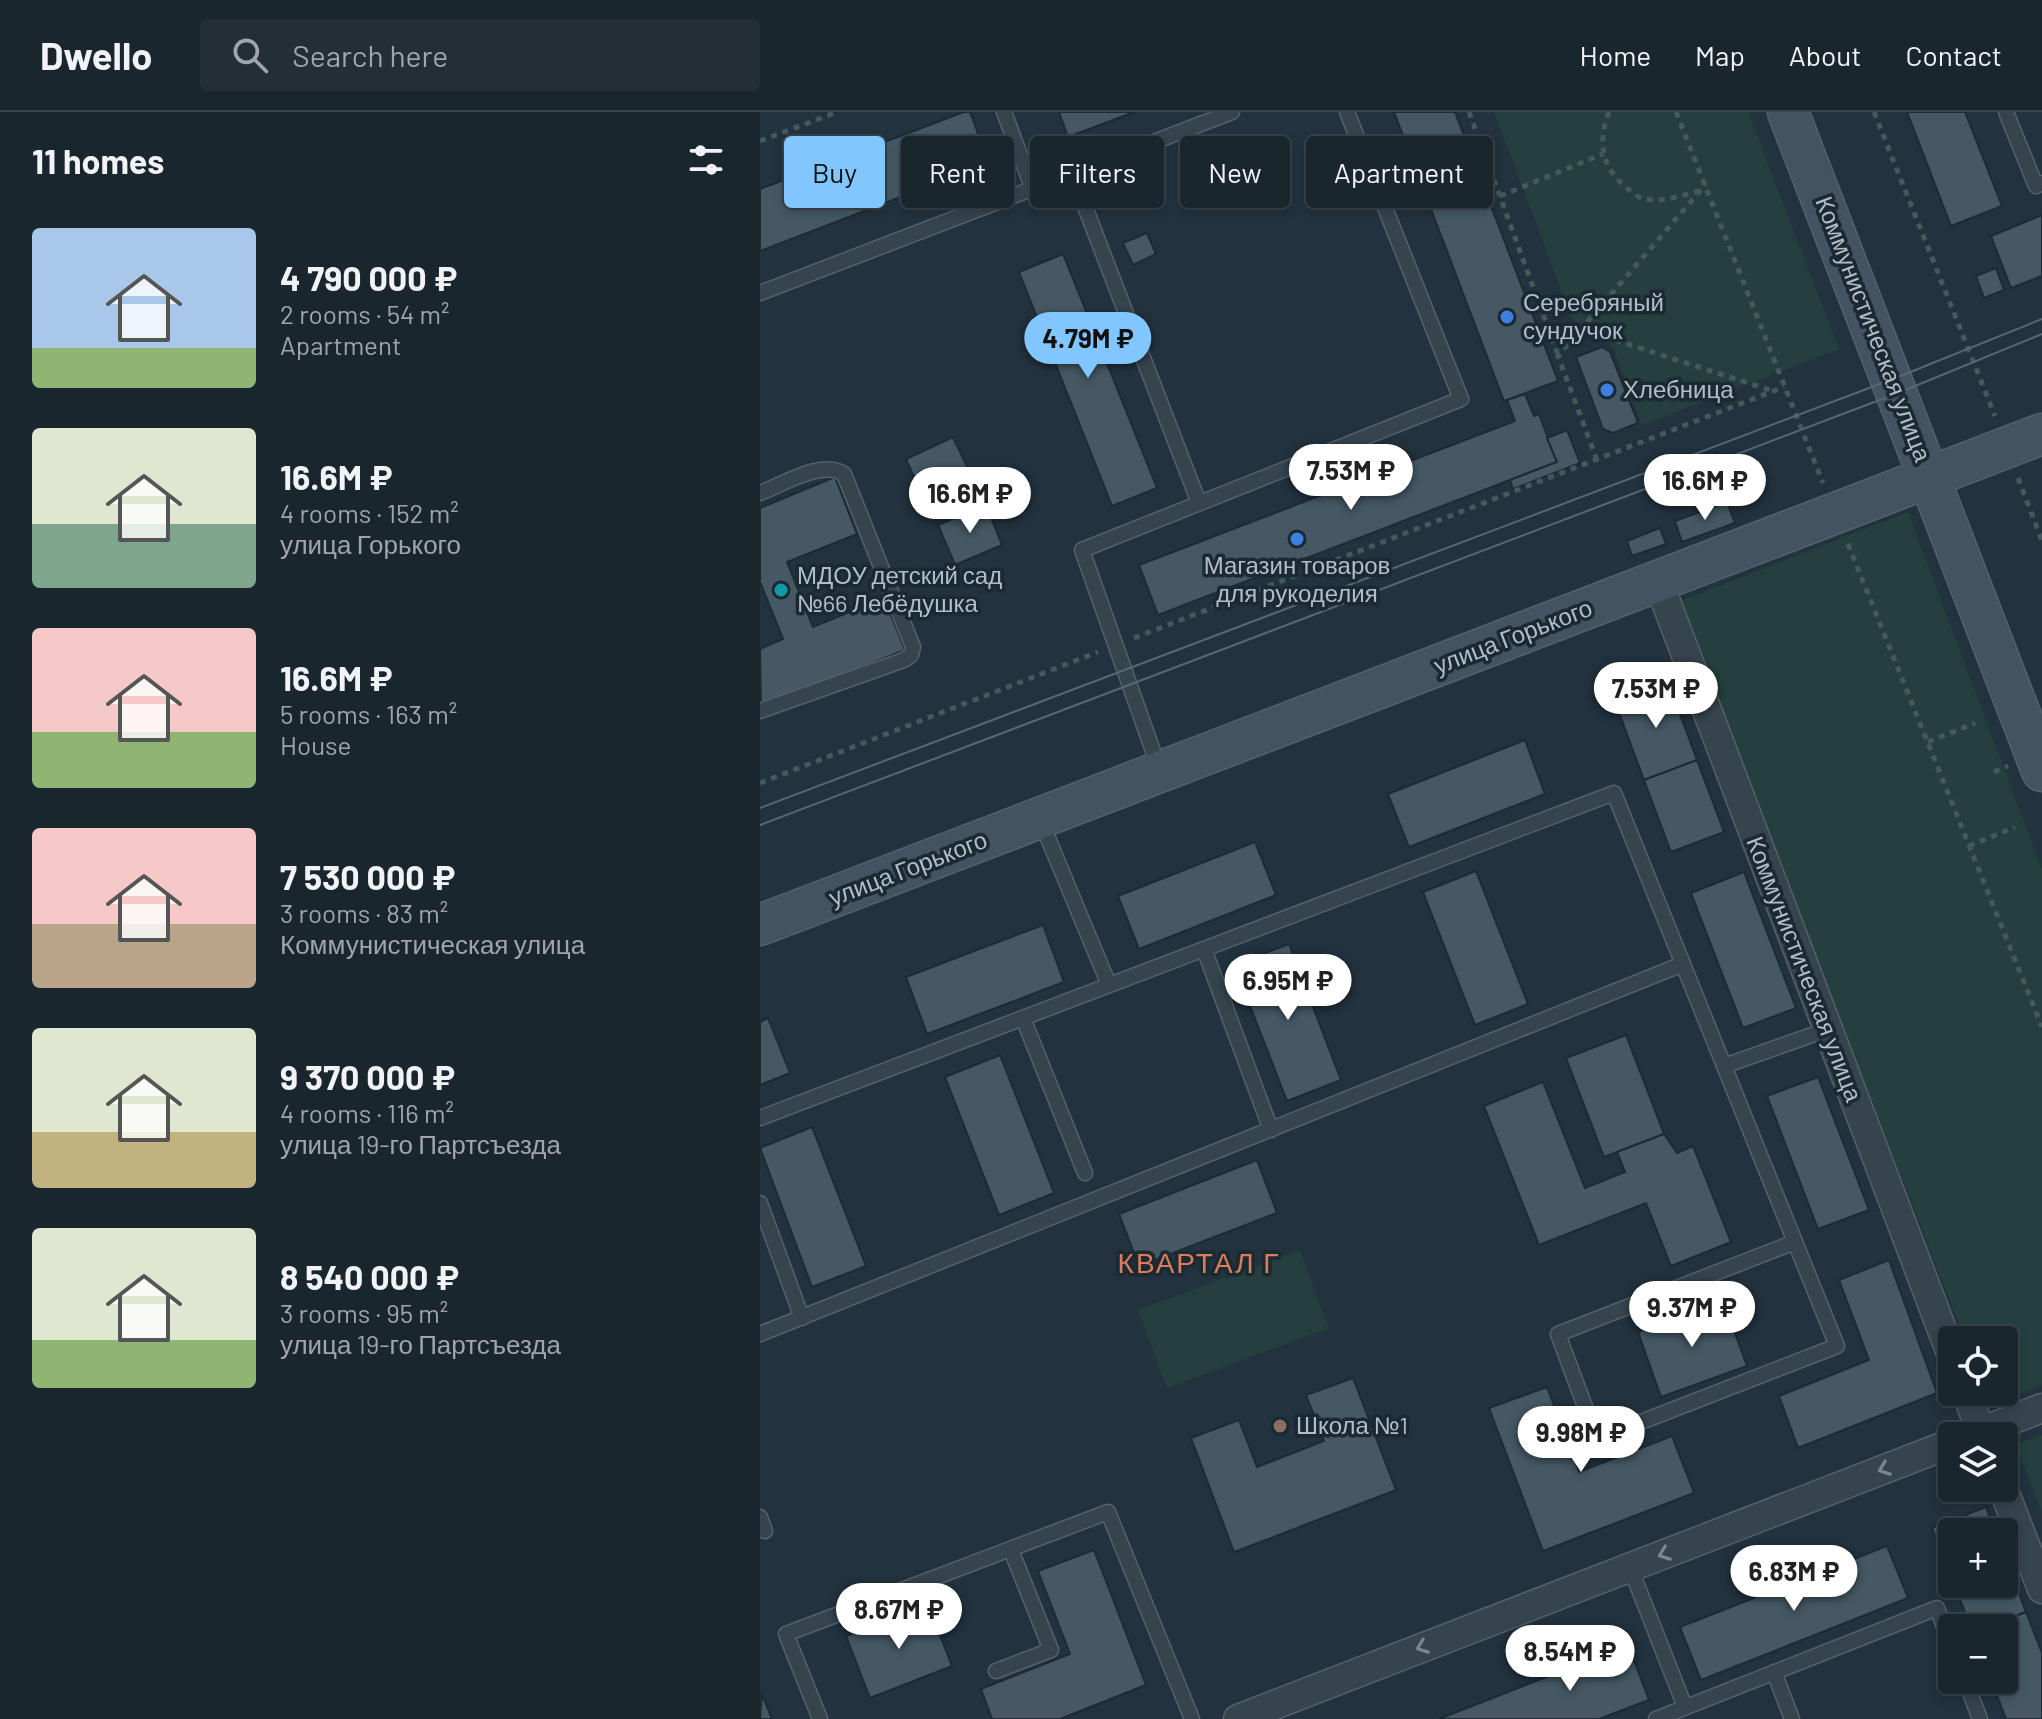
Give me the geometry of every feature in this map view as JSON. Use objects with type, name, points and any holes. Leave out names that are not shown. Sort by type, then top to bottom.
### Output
[{"type":"street","name":"Коммунистическая улица","points":[[1788,112],[1931,476],[2042,771]]},
{"type":"street","name":"улица Горького","points":[[760,925],[2024,441]]},
{"type":"street","name":"Коммунистическая улица","points":[[1658,581],[1940,1326]]},
{"type":"street","points":[[2009,1422],[2042,1408]]},
{"type":"street","points":[[1238,1719],[1938,1448]]},
{"type":"street","points":[[2008,1502],[2042,1589]]},
{"type":"lane","points":[[1004,112],[1030,182]]},
{"type":"lane","points":[[1164,138],[1232,112]]},
{"type":"lane","points":[[1160,772],[1082,550],[1461,399],[1347,112]]},
{"type":"lane","points":[[2006,112],[2036,186],[2042,183]]},
{"type":"lane","points":[[760,293],[1030,188]]},
{"type":"lane","points":[[1085,208],[1199,503]]},
{"type":"lane","points":[[760,493],[823,469],[836,468],[844,474],[913,647],[911,655],[904,660],[760,711]]},
{"type":"lane","points":[[760,1118],[1614,793],[1837,1346],[1597,1439],[1558,1334],[1795,1242]]},
{"type":"lane","points":[[1040,818],[1109,985]]},
{"type":"lane","points":[[1204,949],[1271,1130]]},
{"type":"lane","points":[[760,1334],[1683,964]]},
{"type":"lane","points":[[1023,1018],[1085,1173]]},
{"type":"lane","points":[[1724,1066],[1826,1030]]},
{"type":"lane","points":[[760,1203],[802,1318]]},
{"type":"lane","points":[[820,1719],[786,1634],[1108,1512],[1192,1719]]},
{"type":"lane","points":[[996,1671],[1051,1650],[1011,1550]]},
{"type":"lane","points":[[1630,1567],[1685,1707]]},
{"type":"lane","points":[[1656,1719],[1937,1608],[1939,1614]]},
{"type":"lane","points":[[1774,1672],[1792,1719]]},
{"type":"lane","points":[[1970,1694],[1980,1719]]},
{"type":"path","points":[[760,141],[837,112]]},
{"type":"path","points":[[1469,112],[1597,460]]},
{"type":"path","points":[[1609,112],[1601,131],[1603,154],[1615,179],[1642,199],[1669,199],[1700,191]]},
{"type":"path","points":[[1676,112],[2042,1027]]},
{"type":"path","points":[[1874,112],[2024,441],[2042,541]]},
{"type":"path","points":[[1500,196],[1603,154]]},
{"type":"path","points":[[1558,356],[1706,184]]},
{"type":"path","points":[[1581,329],[1774,392]]},
{"type":"path","points":[[760,783],[1784,387]]},
{"type":"path","points":[[1928,742],[1975,723]]},
{"type":"path","points":[[1969,846],[2015,827]]},
{"type":"green space","points":[[1494,112],[1748,112],[1839,349],[1642,425],[1613,348],[1572,319]]},
{"type":"green space","points":[[1908,512],[2042,869],[2042,1385],[2018,1395],[2018,1326],[1960,1326],[1678,602]]},
{"type":"green space","points":[[1300,1250],[1329,1328],[1167,1388],[1138,1310]]},
{"type":"green space","points":[[2042,1435],[2042,1513],[2018,1450],[2018,1444]]},
{"type":"building","points":[[964,112],[970,112],[979,136],[901,136],[901,197],[885,203],[885,142]]},
{"type":"building","points":[[1059,112],[1134,112],[1071,136],[1068,136]]},
{"type":"building","points":[[1394,112],[1455,112],[1464,136],[1403,136]]},
{"type":"building","points":[[1907,112],[1965,112],[2002,206],[1951,226]]},
{"type":"building","points":[[784,180],[784,208],[872,208],[760,251],[760,189]]},
{"type":"building","points":[[1431,208],[1492,208],[1558,381],[1504,401]]},
{"type":"building","points":[[2042,215],[2042,276],[2011,288],[1991,236]]},
{"type":"building","points":[[1147,233],[1156,254],[1133,265],[1123,243]]},
{"type":"building","points":[[1063,254],[1157,488],[1112,506],[1019,272]]},
{"type":"building","points":[[1996,268],[2004,290],[1984,298],[1976,276]]},
{"type":"building","name":"Хлебница","points":[[1602,347],[1610,352],[1638,423],[1613,433],[1603,429],[1576,357]]},
{"type":"building","points":[[1525,394],[1534,416],[1539,414],[1557,462],[1158,615],[1139,565],[1515,421],[1507,400]]},
{"type":"building","points":[[1567,430],[1580,463],[1513,489],[1510,480],[1557,462],[1547,438]]},
{"type":"building","points":[[953,437],[971,475],[923,497],[906,459]]},
{"type":"building","name":"МДОУ детский сад №66 Лебёдушка","points":[[835,477],[857,534],[787,562],[813,627],[884,598],[905,650],[761,708],[760,649],[783,639],[760,582],[760,508]]},
{"type":"building","points":[[1727,502],[1735,523],[1682,542],[1675,521]]},
{"type":"building","points":[[986,505],[1002,545],[955,565],[938,525]]},
{"type":"building","points":[[1660,528],[1666,544],[1632,556],[1627,541]]},
{"type":"building","points":[[1667,679],[1697,760],[1644,780],[1614,699]]},
{"type":"building","points":[[1525,740],[1545,794],[1409,847],[1388,794]]},
{"type":"building","points":[[1697,760],[1724,832],[1671,852],[1644,780]]},
{"type":"building","points":[[1255,842],[1276,895],[1139,949],[1118,896]]},
{"type":"building","points":[[1476,871],[1528,1004],[1475,1025],[1423,892]]},
{"type":"building","points":[[1744,872],[1796,1008],[1743,1028],[1691,893]]},
{"type":"building","points":[[1043,925],[1064,982],[927,1034],[906,977]]},
{"type":"building","points":[[1289,944],[1341,1080],[1287,1101],[1234,965]]},
{"type":"building","points":[[768,1018],[790,1073],[760,1085],[760,1022]]},
{"type":"building","points":[[1626,1035],[1664,1134],[1604,1157],[1566,1058]]},
{"type":"building","points":[[1000,1055],[1054,1193],[999,1215],[945,1077]]},
{"type":"building","points":[[1818,1077],[1869,1210],[1818,1229],[1767,1096]]},
{"type":"building","points":[[1543,1082],[1585,1188],[1625,1172],[1617,1152],[1664,1134],[1677,1153],[1693,1146],[1731,1242],[1671,1266],[1646,1203],[1539,1245],[1484,1106]]},
{"type":"building","points":[[812,1127],[866,1266],[812,1287],[760,1148]]},
{"type":"building","points":[[1257,1160],[1277,1213],[1139,1266],[1119,1214]]},
{"type":"building","points":[[1889,1260],[1937,1393],[1798,1448],[1779,1396],[1869,1360],[1839,1280]]},
{"type":"building","points":[[1723,1301],[1747,1366],[1661,1397],[1638,1332]]},
{"type":"building","points":[[1353,1378],[1396,1490],[1234,1552],[1191,1438],[1239,1420],[1257,1467],[1324,1441],[1306,1395]]},
{"type":"building","points":[[1547,1387],[1579,1472],[1672,1436],[1694,1493],[1543,1551],[1489,1408]]},
{"type":"building","points":[[1986,1507],[1990,1518],[1958,1518]]},
{"type":"building","points":[[1938,1526],[1938,1543],[1932,1528]]},
{"type":"building","points":[[1887,1546],[1908,1598],[1701,1680],[1680,1627]]},
{"type":"building","points":[[1094,1550],[1146,1685],[1060,1719],[992,1719],[981,1689],[1070,1654],[1038,1571]]},
{"type":"building","points":[[2018,1591],[2026,1612],[2018,1615],[1966,1614],[1959,1598],[2018,1598]]},
{"type":"building","points":[[928,1605],[952,1666],[870,1698],[846,1636]]},
{"type":"building","points":[[2026,1612],[2042,1653],[2042,1719],[2006,1719],[1996,1694],[2018,1694],[2018,1615]]},
{"type":"building","points":[[1628,1645],[1649,1700],[1599,1719],[1439,1719]]},
{"type":"building","points":[[762,1694],[772,1719],[760,1719]]},
{"type":"tram line","points":[[760,808],[1893,379],[2042,319]]},
{"type":"tram line","points":[[760,825],[1898,393],[2042,334]]},
{"type":"place","name":"Серебряный сундучок","points":[[1507,317]]},
{"type":"place","name":"Хлебница","points":[[1607,390]]},
{"type":"place","name":"Магазин товаров для рукоделия","points":[[1297,539]]},
{"type":"place","name":"МДОУ детский сад №66 Лебёдушка","points":[[781,590]]},
{"type":"place","name":"Школа №1","points":[[1280,1426]]},
{"type":"district","name":"КВАРТАЛ Г","points":[[1199,1263]]}]
